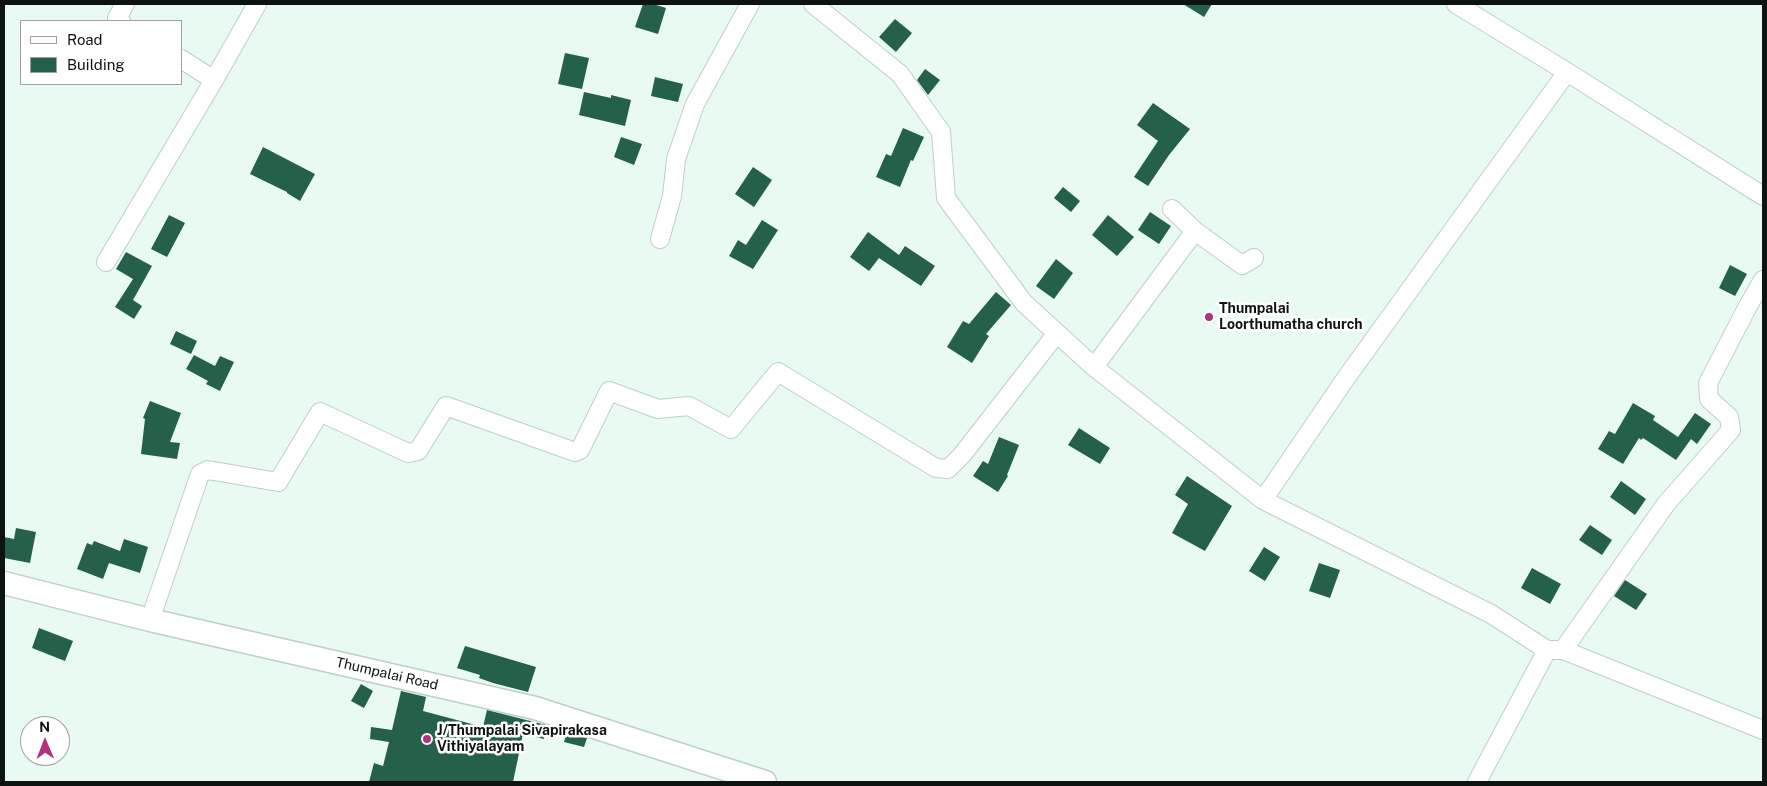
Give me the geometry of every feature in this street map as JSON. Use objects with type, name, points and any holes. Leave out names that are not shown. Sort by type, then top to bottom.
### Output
[{"type":"street","points":[[120,20],[117,18],[125,4]]},
{"type":"street","points":[[106,262],[257,4]]},
{"type":"street","points":[[660,239],[672,196],[676,160],[695,104],[750,4]]},
{"type":"street","points":[[813,4],[900,74],[941,132],[946,198],[1024,303],[1094,367],[1263,500],[1491,614],[1555,650],[1763,730]]},
{"type":"street","points":[[1456,4],[1763,196]]},
{"type":"street","points":[[182,60],[214,80]]},
{"type":"street","points":[[1263,500],[1352,370],[1567,72]]},
{"type":"street","points":[[1172,209],[1195,231],[1242,265],[1254,258]]},
{"type":"street","points":[[1094,367],[1195,231]]},
{"type":"street","points":[[1477,782],[1555,650],[1666,504],[1732,430],[1729,417],[1709,399],[1708,383],[1763,280]]},
{"type":"street","points":[[150,620],[200,474],[208,470],[278,482],[320,412],[408,453],[418,451],[446,406],[575,452],[580,450],[609,391],[658,409],[689,406],[731,429],[778,372],[936,468],[948,469],[962,455],[1057,333]]},
{"type":"street","name":"Thumpalai Road","points":[[4,583],[150,620],[534,708],[765,782]]},
{"type":"building","points":[[643,4],[653,4],[666,8],[658,34],[635,27]]},
{"type":"building","points":[[1183,4],[1212,4],[1204,17]]},
{"type":"building","points":[[895,19],[912,33],[896,52],[879,37]]},
{"type":"building","points":[[565,53],[589,58],[582,89],[558,84]]},
{"type":"building","points":[[925,69],[940,80],[928,95],[917,80]]},
{"type":"building","points":[[655,77],[683,84],[678,102],[651,96]]},
{"type":"building","points":[[584,92],[611,98],[611,95],[631,100],[625,126],[579,115]]},
{"type":"building","points":[[1153,103],[1190,129],[1148,186],[1134,177],[1158,141],[1137,125]]},
{"type":"building","points":[[903,128],[924,137],[913,161],[911,160],[900,187],[876,177],[886,154],[891,156]]},
{"type":"building","points":[[621,137],[642,144],[634,165],[614,157]]},
{"type":"building","points":[[263,147],[315,174],[300,201],[287,192],[250,174]]},
{"type":"building","points":[[753,167],[772,180],[754,207],[735,194]]},
{"type":"building","points":[[1063,187],[1080,201],[1071,212],[1054,198]]},
{"type":"building","points":[[1150,212],[1171,226],[1159,244],[1138,230]]},
{"type":"building","points":[[169,215],[185,223],[167,257],[151,249]]},
{"type":"building","points":[[1108,215],[1134,237],[1117,256],[1092,235]]},
{"type":"building","points":[[762,220],[778,230],[753,269],[729,256],[738,240],[746,245]]},
{"type":"building","points":[[868,232],[899,255],[905,246],[935,266],[921,286],[879,258],[869,271],[850,257]]},
{"type":"building","points":[[126,252],[152,266],[133,300],[142,306],[134,319],[115,307],[133,279],[116,269]]},
{"type":"building","points":[[1056,259],[1073,273],[1054,299],[1036,286]]},
{"type":"building","points":[[1730,265],[1747,274],[1735,296],[1719,288]]},
{"type":"building","points":[[996,292],[1011,305],[986,334],[989,336],[972,363],[947,347],[963,321],[969,324]]},
{"type":"building","points":[[176,331],[197,341],[191,354],[170,344]]},
{"type":"building","points":[[194,355],[215,366],[220,356],[234,362],[220,391],[206,384],[208,381],[186,369]]},
{"type":"building","points":[[150,401],[181,413],[170,442],[180,443],[177,459],[141,454],[145,419],[143,418]]},
{"type":"building","points":[[1633,403],[1655,416],[1653,420],[1678,437],[1695,413],[1711,424],[1697,444],[1691,439],[1676,460],[1643,438],[1641,440],[1639,438],[1623,464],[1598,449],[1609,431],[1615,434]]},
{"type":"building","points":[[1079,428],[1110,448],[1100,464],[1068,445]]},
{"type":"building","points":[[999,437],[1019,445],[1008,476],[998,492],[973,476],[983,461],[988,464]]},
{"type":"building","points":[[1187,476],[1232,506],[1205,551],[1172,533],[1188,504],[1175,495]]},
{"type":"building","points":[[1621,481],[1646,499],[1635,515],[1610,497]]},
{"type":"building","points":[[1590,525],[1612,540],[1602,555],[1579,540]]},
{"type":"building","points":[[16,528],[36,532],[30,563],[4,558],[4,537],[14,539]]},
{"type":"building","points":[[124,539],[148,547],[140,573],[109,563],[103,579],[77,569],[87,543],[92,545],[94,541],[120,551]]},
{"type":"building","points":[[1264,547],[1280,557],[1265,581],[1249,571]]},
{"type":"building","points":[[1319,563],[1340,570],[1330,598],[1309,591]]},
{"type":"building","points":[[1532,568],[1561,584],[1550,604],[1521,588]]},
{"type":"building","points":[[1625,580],[1647,594],[1636,610],[1614,596]]},
{"type":"building","points":[[39,628],[73,641],[65,661],[32,648]]},
{"type":"building","points":[[465,646],[536,667],[528,692],[493,683],[479,678],[480,675],[457,668]]},
{"type":"building","points":[[361,684],[373,691],[364,708],[351,701]]},
{"type":"building","points":[[401,691],[426,697],[423,711],[483,727],[487,710],[546,725],[544,739],[523,734],[513,782],[369,782],[374,763],[383,766],[389,742],[370,739],[371,727],[392,730]]},
{"type":"building","points":[[567,732],[587,738],[584,747],[564,742]]},
{"type":"place","name":"Thumpalai Loorthumatha church","points":[[1209,317]]},
{"type":"place","name":"J/Thumpalai Sivapirakasa Vithiyalayam","points":[[427,739]]}]
